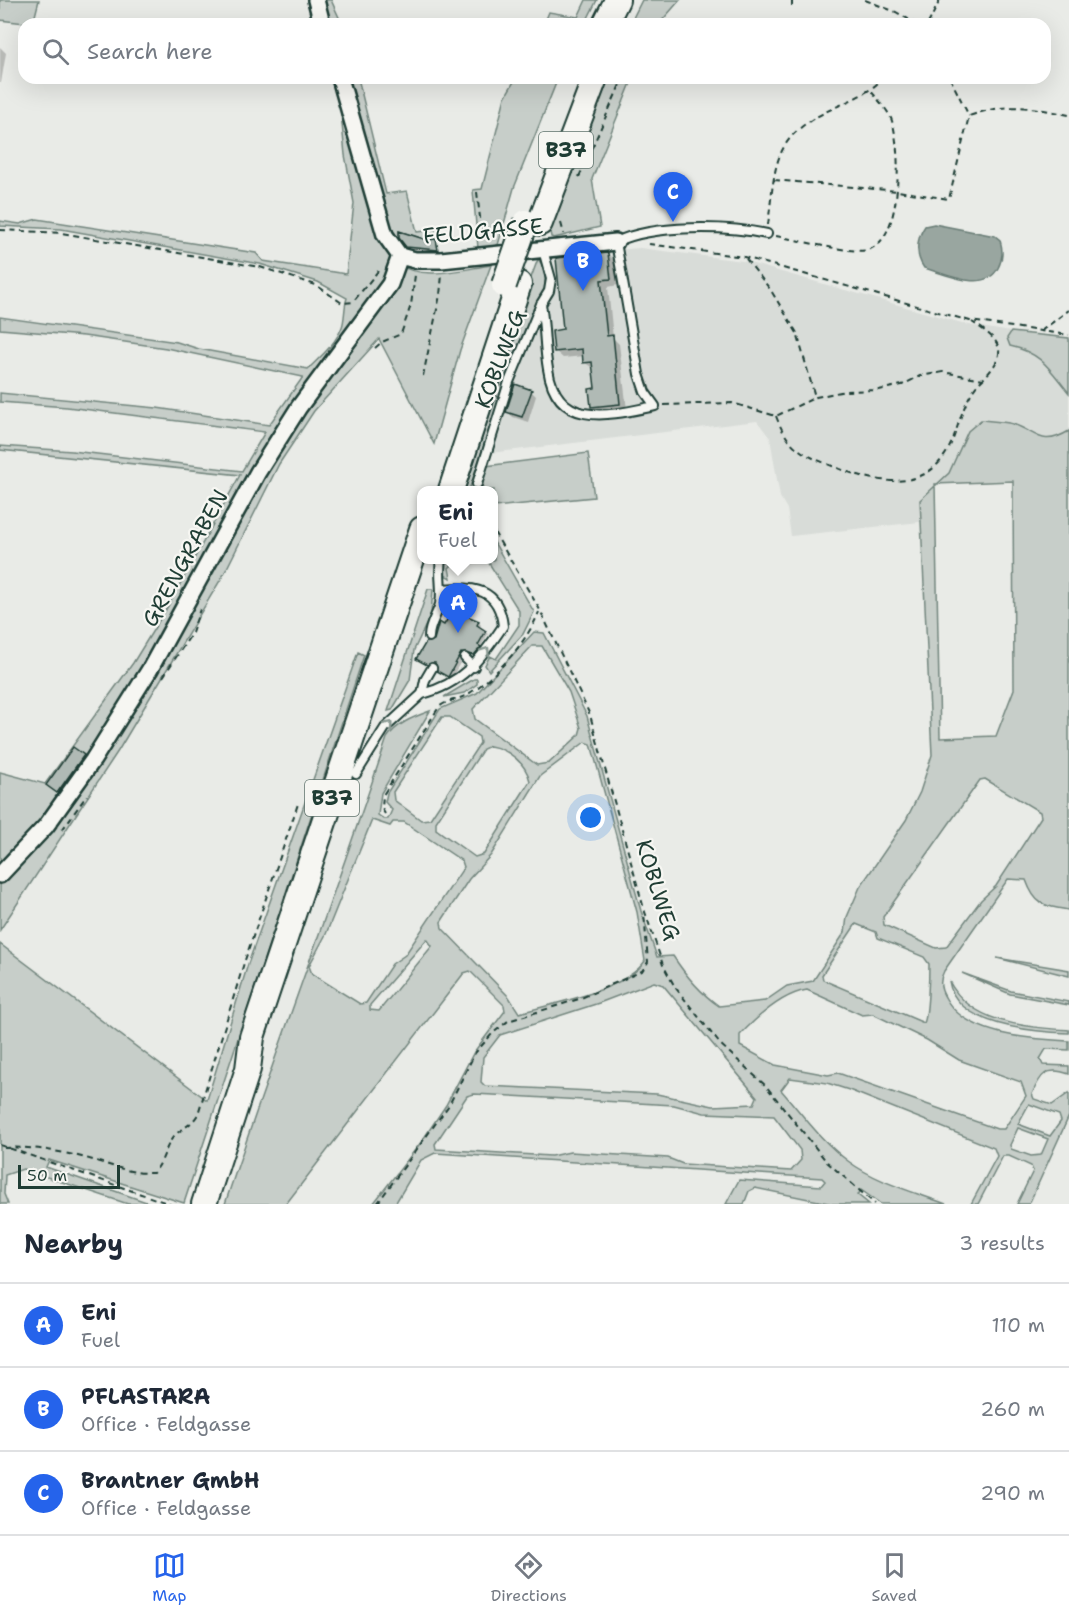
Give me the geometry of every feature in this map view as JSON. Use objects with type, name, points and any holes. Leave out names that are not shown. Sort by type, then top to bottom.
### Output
[{"type":"main road","points":[[608,18],[617,0]]},
{"type":"main road","points":[[622,18],[631,0]]},
{"type":"main road","name":"B37","points":[[542,220],[579,84]]},
{"type":"main road","name":"B37","points":[[436,486],[511,285],[542,220],[593,84]]},
{"type":"main road","name":"B37","points":[[452,486],[511,285]]},
{"type":"main road","name":"B37","points":[[204,1204],[248,1069],[252,1037],[417,544]]},
{"type":"main road","name":"B37","points":[[248,1069],[266,1042],[427,564]]},
{"type":"street","points":[[316,0],[320,18]]},
{"type":"street","name":"FELDGASSE","points":[[342,84],[377,210],[402,255],[441,260],[616,242]]},
{"type":"street","name":"GRENGRABEN","points":[[0,875],[46,826],[93,760],[150,669],[258,472],[299,407],[390,284],[402,255]]},
{"type":"lane","points":[[541,304],[551,385],[561,401],[576,412],[597,415],[655,406],[645,392],[639,374],[616,242],[637,234],[685,230],[751,231],[767,234]]},
{"type":"lane","name":"KOBLWEG","points":[[477,484],[509,382],[541,304],[549,291],[551,279],[543,248]]},
{"type":"lane","points":[[429,637],[441,589],[438,572],[440,564]]},
{"type":"lane","points":[[356,774],[385,728],[422,694],[441,689],[474,667],[503,626],[501,609],[492,598],[476,589],[441,589]]},
{"type":"lane","points":[[465,658],[474,667]]},
{"type":"lane","points":[[422,694],[425,680],[432,668]]},
{"type":"path","points":[[792,0],[792,6]]},
{"type":"path","points":[[865,0],[906,18]]},
{"type":"path","points":[[931,18],[940,0]]},
{"type":"path","points":[[578,178],[620,84]]},
{"type":"path","points":[[871,91],[892,119],[899,156],[898,190],[888,228],[881,243],[868,250],[842,249],[767,234],[778,159],[789,137],[807,120],[871,91],[877,84]]},
{"type":"path","points":[[774,180],[898,190],[949,199],[969,116],[953,84]]},
{"type":"path","points":[[969,116],[992,108],[1015,105],[1069,116]]},
{"type":"path","points":[[477,192],[484,254]]},
{"type":"path","points":[[542,220],[561,227],[570,245]]},
{"type":"path","points":[[0,230],[61,233],[260,267],[316,285],[342,303],[349,304],[389,258],[402,255],[411,305],[401,334],[382,342],[375,348]]},
{"type":"path","points":[[616,242],[744,257],[970,321],[1069,334]]},
{"type":"path","points":[[744,257],[770,289],[797,333],[816,397]]},
{"type":"path","points":[[423,376],[440,296],[441,260]]},
{"type":"path","points":[[1041,331],[1069,310]]},
{"type":"path","points":[[776,416],[792,446],[808,457],[868,479],[892,483],[915,479],[936,464],[951,443],[973,387],[983,379],[1000,357],[1000,345],[994,336],[970,321]]},
{"type":"path","points":[[655,406],[732,403],[776,416],[816,397],[879,390],[902,385],[920,376],[943,372],[983,379]]},
{"type":"path","name":"KOBLWEG","points":[[498,539],[540,610],[590,714],[644,909],[663,965],[686,1004],[720,1044],[766,1086],[827,1162],[875,1204]]},
{"type":"path","points":[[385,814],[382,809],[383,795],[439,707],[444,702],[465,696],[488,679],[526,636],[540,610]]},
{"type":"path","points":[[4,1148],[34,1148],[56,1152],[141,1174],[153,1173],[161,1165],[172,1138],[192,1124],[198,1114],[244,963],[299,801]]},
{"type":"path","points":[[377,1204],[449,1105],[475,1053],[493,1033],[508,1021],[579,999],[642,971],[648,962],[644,909]]},
{"type":"path","points":[[0,1145],[170,1204]]},
{"type":"shaded area","points":[[0,0],[39,0],[34,18],[18,18],[18,22],[0,20]]},
{"type":"shaded area","points":[[323,0],[331,0],[339,18],[330,18]]},
{"type":"shaded area","points":[[586,0],[597,0],[588,18],[546,18],[549,12],[578,17]]},
{"type":"shaded area","points":[[642,0],[680,0],[664,18],[633,18]]},
{"type":"shaded area","points":[[351,84],[359,84],[386,194],[407,191],[417,232],[435,230],[436,239],[419,240],[418,237],[399,231],[399,242],[390,232]]},
{"type":"shaded area","points":[[513,84],[556,84],[514,188],[498,245],[478,248],[473,190],[482,189],[505,97]]},
{"type":"shaded area","points":[[604,84],[631,84],[592,179],[600,227],[554,238],[551,237],[549,226]]},
{"type":"shaded area","points":[[340,103],[371,213],[388,253],[396,263],[406,269],[430,273],[491,265],[460,350],[434,444],[379,339],[314,411],[279,464],[224,574],[118,751],[0,930],[0,772],[45,784],[133,663],[168,606],[240,475],[0,450],[0,446],[72,451],[242,471],[265,432],[67,407],[0,402],[0,393],[157,408],[269,425],[303,377],[166,348],[84,336],[0,329],[0,317],[177,342],[199,349],[308,369],[336,339],[343,324],[347,298],[318,282],[260,264],[61,229],[0,226],[0,221],[20,224],[37,219],[256,253],[263,261],[346,274],[354,203],[345,155]]},
{"type":"shaded area","points":[[934,224],[995,236],[1000,240],[1001,261],[992,276],[984,280],[964,280],[924,268],[919,258],[918,242],[925,226]]},
{"type":"shaded area","points":[[640,248],[743,261],[969,325],[1011,332],[1007,338],[1010,346],[1028,350],[1042,359],[1069,393],[1069,432],[1053,439],[1032,436],[1014,424],[968,431],[949,473],[920,500],[920,522],[791,536],[787,509],[780,497],[770,438],[757,421],[490,453],[513,382],[543,306],[552,292],[555,255]]},
{"type":"shaded area","points":[[538,259],[545,274],[544,290],[505,381],[470,486],[466,486],[510,351],[526,282],[529,283]]},
{"type":"shaded area","points":[[1011,332],[1069,338],[1069,393],[1038,358],[1010,346],[1007,338]]},
{"type":"shaded area","points":[[981,420],[1013,424],[1045,438],[1060,436],[1069,431],[1069,910],[1041,903],[1033,895],[1026,880],[1008,879],[942,974],[941,981],[943,994],[955,1010],[967,1020],[983,1028],[1036,1039],[1069,1041],[1069,1050],[1046,1049],[1040,1059],[1043,1065],[1069,1066],[1069,1074],[1055,1071],[1045,1074],[1038,1081],[1032,1094],[1034,1099],[1052,1105],[1069,1093],[1069,1116],[1029,1204],[1017,1204],[1033,1171],[1031,1166],[1009,1156],[1003,1156],[978,1204],[971,1204],[997,1156],[994,1148],[849,1090],[827,1083],[790,1078],[781,1090],[813,1127],[848,1161],[883,1181],[946,1204],[881,1204],[861,1190],[858,1195],[869,1204],[833,1204],[755,1188],[749,1191],[744,1204],[726,1204],[739,1180],[821,1186],[825,1181],[822,1178],[435,1153],[421,1160],[395,1204],[373,1204],[422,1141],[446,1105],[474,1052],[505,1011],[504,1005],[470,971],[464,973],[286,1204],[225,1204],[387,738],[401,724],[430,711],[381,793],[378,815],[384,819],[388,819],[392,810],[385,802],[387,793],[440,709],[477,693],[534,632],[544,633],[587,716],[641,911],[657,957],[673,956],[693,983],[719,1006],[765,1001],[787,986],[813,981],[845,932],[847,917],[860,887],[906,820],[920,792],[932,755],[920,500],[935,486],[940,738],[996,736],[1014,689],[1013,481],[937,484],[949,473],[968,431]],"holes":[[[532,646],[542,646],[569,692],[581,728],[579,735],[549,763],[537,765],[475,719],[473,709]],[[442,717],[450,717],[479,737],[480,743],[430,819],[421,820],[394,800],[393,792]],[[585,742],[591,744],[637,912],[645,961],[622,980],[605,988],[519,1013],[509,997],[442,928],[441,922],[469,879],[491,855],[540,776]],[[490,746],[503,750],[525,768],[530,781],[484,854],[475,857],[436,829],[436,822],[483,749]],[[985,779],[1040,812],[1041,817],[996,886],[981,900],[946,947],[936,948],[884,925],[883,917],[980,780]],[[372,820],[390,826],[393,822],[404,822],[462,861],[464,867],[405,955],[392,964],[366,1003],[360,1004],[312,974],[309,966],[326,934]],[[856,924],[876,932],[878,938],[924,957],[929,964],[924,1023],[823,980],[822,975]],[[427,939],[432,946],[379,1011],[370,1010],[370,1005]],[[654,982],[663,985],[757,1097],[754,1104],[713,1106],[657,1094],[485,1086],[481,1082],[483,1057],[500,1035],[599,1003]],[[807,990],[862,1015],[873,1014],[927,1040],[959,1060],[1021,1082],[1026,1096],[1004,1129],[997,1129],[838,1073],[828,1075],[775,1065],[740,1046],[740,1035],[779,1001]],[[474,1094],[674,1105],[704,1113],[774,1116],[800,1150],[801,1160],[791,1171],[683,1164],[668,1158],[570,1152],[551,1156],[436,1149],[435,1144],[467,1096]],[[1029,1104],[1059,1115],[1061,1121],[1050,1136],[1018,1124]],[[1018,1128],[1048,1139],[1041,1155],[1031,1156],[1011,1149],[1010,1145]]]},
{"type":"shaded area","points":[[588,453],[594,497],[498,507],[498,486],[483,486],[486,466]]},
{"type":"shaded area","points":[[498,549],[534,612],[523,634],[489,671],[485,665],[490,656],[496,659],[519,625],[519,611],[490,564],[498,564]]},
{"type":"shaded area","points":[[444,564],[453,564],[449,568],[451,578],[444,575]]},
{"type":"shaded area","points":[[428,589],[433,589],[431,614],[414,650],[410,680],[392,710],[388,711]]},
{"type":"shaded area","points":[[358,652],[364,655],[184,1203],[49,1160],[46,1167],[152,1204],[128,1204],[23,1169],[5,1175],[4,1194],[8,1204],[0,1204],[0,944],[207,1100],[248,964]]},
{"type":"shaded area","points":[[477,679],[477,684],[464,693],[444,697]]},
{"type":"shaded area","points":[[997,958],[1069,970],[1069,976]]},
{"type":"shaded area","points":[[962,973],[1011,991],[1069,1002],[1069,1005],[1010,994]]},
{"type":"shaded area","points":[[949,981],[959,995],[985,1015],[1018,1025],[1069,1030],[1069,1033],[1017,1028],[980,1017],[965,1008],[954,996]]},
{"type":"building","points":[[399,231],[427,240],[436,239],[438,250],[406,247],[399,238]]},
{"type":"building","points":[[608,253],[611,279],[601,280],[607,336],[613,335],[620,404],[591,407],[589,389],[595,388],[592,362],[583,363],[582,349],[554,352],[552,331],[563,329],[556,258]]},
{"type":"building","points":[[515,384],[532,390],[522,417],[506,412]]},
{"type":"building","points":[[453,610],[479,621],[477,625],[486,631],[478,645],[481,647],[474,655],[461,653],[448,677],[437,671],[435,663],[427,665],[416,659],[426,642],[434,640],[439,622],[444,625]]},
{"type":"building","points":[[73,747],[84,755],[57,793],[46,785]]},
{"type":"place","name":"Brantner GmbH","points":[[673,222]]},
{"type":"place","name":"PFLASTARA","points":[[583,291]]},
{"type":"place","name":"Eni","points":[[458,633]]}]
